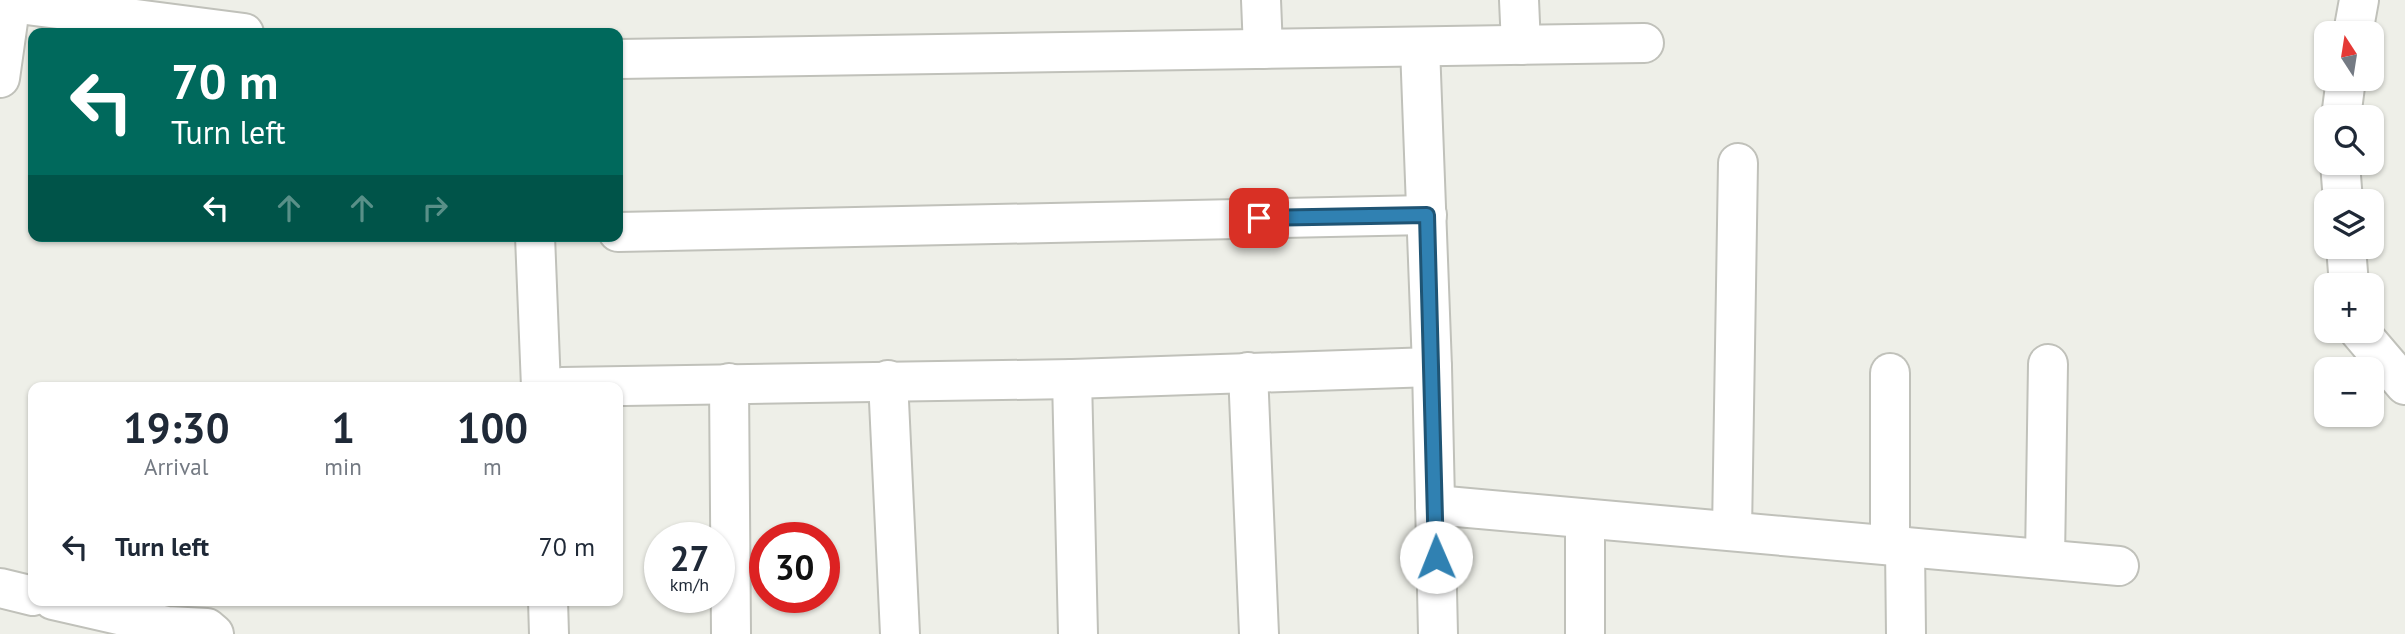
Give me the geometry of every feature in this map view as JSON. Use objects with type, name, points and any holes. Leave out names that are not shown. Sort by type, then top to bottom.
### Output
[{"type":"street","points":[[1261,0],[1263,49]]},
{"type":"street","points":[[1519,0],[1521,45]]},
{"type":"street","points":[[2355,21],[2359,0]]},
{"type":"street","points":[[0,78],[11,2],[206,28]]},
{"type":"street","points":[[623,59],[1644,43]]},
{"type":"street","points":[[1420,47],[1432,367],[1438,634]]},
{"type":"street","points":[[1732,531],[1738,163]]},
{"type":"street","points":[[623,232],[1427,215]]},
{"type":"street","points":[[535,242],[541,382]]},
{"type":"street","points":[[2369,343],[2405,384]]},
{"type":"street","points":[[2045,559],[2048,364]]},
{"type":"street","points":[[623,386],[1072,379],[1432,367]]},
{"type":"street","points":[[1248,372],[1259,634]]},
{"type":"street","points":[[1890,373],[1897,546],[1906,634]]},
{"type":"street","points":[[1072,379],[1078,634]]},
{"type":"street","points":[[888,380],[900,634]]},
{"type":"street","points":[[729,383],[731,634]]},
{"type":"street","points":[[1435,505],[2119,566]]},
{"type":"street","points":[[1585,519],[1585,634]]},
{"type":"street","points":[[0,588],[28,595]]},
{"type":"street","points":[[76,606],[166,630],[207,628],[214,634]]},
{"type":"street","points":[[548,606],[550,634]]},
{"type":"route","points":[[1259,218],[1427,215],[1436,557]]}]
